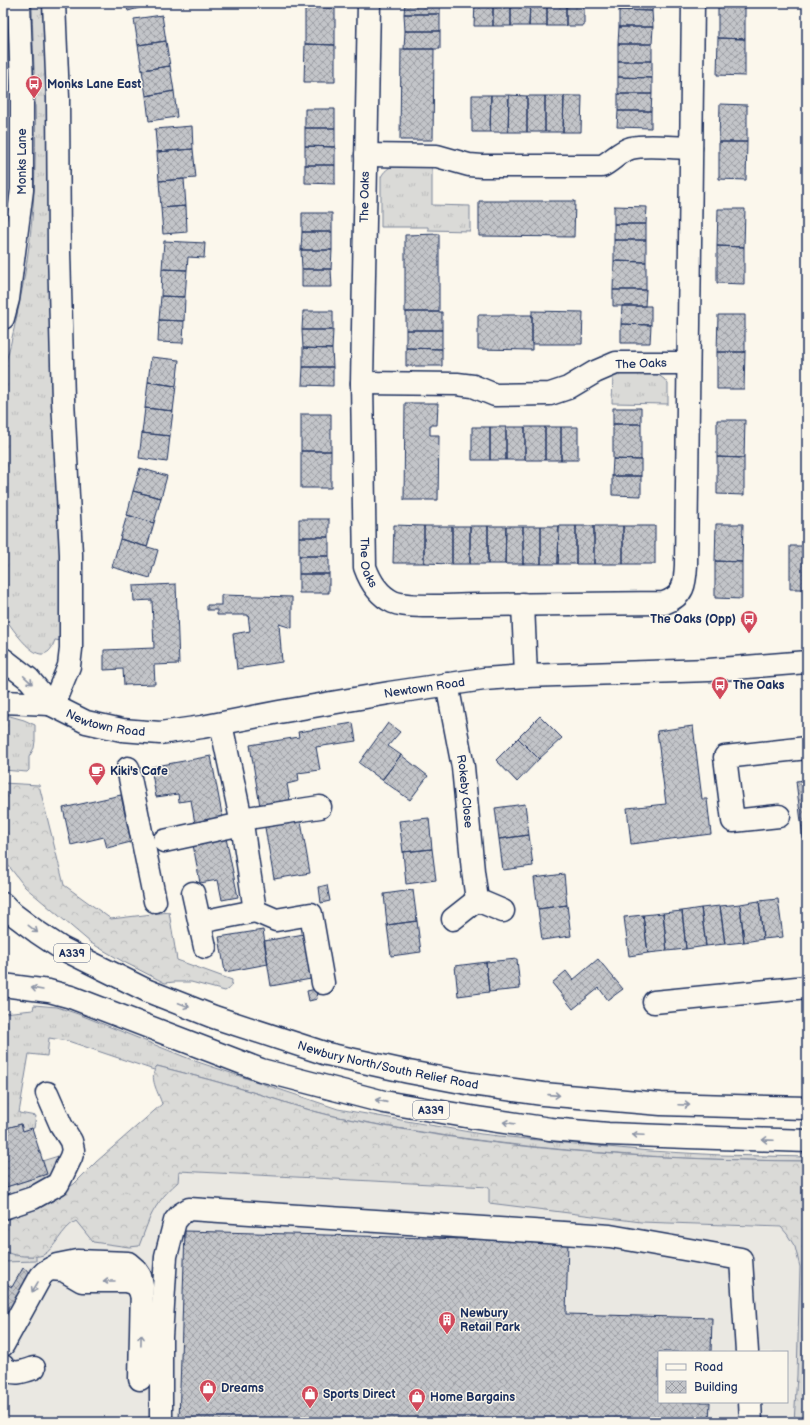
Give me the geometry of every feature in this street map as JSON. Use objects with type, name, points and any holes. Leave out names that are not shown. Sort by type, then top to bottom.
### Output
[{"type":"main road","name":"Monks Lane","points":[[3,318],[8,299],[22,190],[22,86],[19,3]]},
{"type":"main road","points":[[51,704],[69,666],[71,554],[63,400],[59,251],[58,98],[54,3]]},
{"type":"main road","name":"The Oaks","points":[[369,3],[362,383],[365,567],[369,579],[376,589],[393,602],[404,604],[664,603],[672,600],[683,588],[686,565],[693,3]]},
{"type":"main road","name":"The Oaks","points":[[366,155],[437,156],[469,165],[482,166],[602,166],[619,154],[632,148],[644,146],[692,148]]},
{"type":"main road","name":"The Oaks","points":[[362,383],[457,384],[473,386],[495,395],[550,394],[568,388],[595,372],[616,363],[688,363]]},
{"type":"main road","points":[[523,604],[526,676]]},
{"type":"main road","name":"Newtown Road","points":[[3,659],[28,680],[51,704],[86,722],[141,733],[160,733],[185,730],[360,698],[484,679],[526,676],[709,670],[807,662]]},
{"type":"main road","name":"Rokeby Close","points":[[447,684],[463,767],[473,871],[478,900]]},
{"type":"main road","name":"Newtown Road","points":[[3,702],[51,704]]},
{"type":"main road","points":[[221,724],[242,821],[255,911]]},
{"type":"main road","points":[[779,816],[733,821],[726,757],[807,748]]},
{"type":"main road","points":[[128,768],[155,901]]},
{"type":"main road","points":[[164,841],[242,821],[320,806]]},
{"type":"main road","points":[[193,893],[207,921],[205,947]]},
{"type":"main road","points":[[453,919],[478,900],[503,911]]},
{"type":"main road","name":"Newbury North/South Relief Road","points":[[3,904],[13,914],[61,948],[148,990],[214,1017],[326,1054],[409,1072],[543,1094],[661,1104],[807,1108]]},
{"type":"main road","points":[[207,921],[255,911],[276,920],[311,914],[323,983]]},
{"type":"main road","name":"A339","points":[[3,985],[49,991],[71,997],[261,1070],[384,1102],[470,1117],[550,1128],[640,1135],[807,1141]]},
{"type":"main road","points":[[654,1002],[807,987]]},
{"type":"main road","points":[[3,1208],[33,1198],[58,1184],[71,1157],[73,1150],[72,1141],[61,1125],[47,1093]]},
{"type":"main road","points":[[144,1379],[161,1337],[166,1256],[174,1221],[181,1214],[189,1210],[610,1236],[741,1259],[747,1351]]},
{"type":"main road","points":[[3,1345],[34,1287],[41,1276],[50,1269],[61,1264],[77,1261],[128,1263],[132,1265],[140,1276],[142,1286],[144,1379],[161,1422]]},
{"type":"main road","points":[[3,1366],[4,1369],[14,1373],[34,1368]]},
{"type":"main road","points":[[750,1403],[751,1422]]},
{"type":"shaded area","name":"Newbury Retail Park","points":[[96,1162],[179,1171],[489,1187],[489,1203],[641,1222],[807,1229],[807,1422],[3,1422],[3,1220],[34,1210],[74,1184]]},
{"type":"green space","points":[[32,3],[45,3],[62,587],[62,641],[55,640],[49,651],[41,654],[35,652],[22,641],[3,615],[3,370],[16,320],[23,282],[33,205],[36,126]]},
{"type":"green space","points":[[395,165],[432,166],[432,205],[470,206],[470,231],[428,230],[428,227],[381,227],[381,177],[386,170]]},
{"type":"green space","points":[[613,374],[657,374],[668,384],[668,404],[612,403]]},
{"type":"green space","points":[[3,714],[35,725],[34,748],[29,757],[29,770],[27,772],[3,770]]},
{"type":"green space","points":[[3,783],[39,785],[64,885],[111,919],[169,912],[177,960],[232,980],[232,984],[229,988],[225,991],[191,982],[165,983],[91,943],[25,887],[3,857]]},
{"type":"green space","points":[[34,1005],[57,1007],[78,1014],[195,1061],[338,1109],[481,1134],[650,1151],[721,1155],[807,1157],[807,1161],[627,1155],[507,1144],[447,1136],[329,1115],[236,1087],[157,1066],[154,1070],[68,1041],[49,1038],[47,1056],[29,1054],[19,1113],[36,1116],[34,1128],[23,1131],[21,1124],[3,1129],[3,1013],[33,1010]]},
{"type":"green space","points":[[157,1066],[236,1087],[329,1115],[388,1127],[447,1136],[507,1144],[627,1155],[807,1161],[807,1422],[794,1422],[800,1267],[795,1247],[781,1227],[641,1222],[489,1203],[489,1187],[179,1171],[178,1182],[168,1191],[156,1207],[149,1219],[139,1246],[129,1247],[93,1242],[76,1221],[66,1229],[52,1248],[43,1255],[18,1255],[3,1250],[3,1220],[34,1210],[74,1184],[96,1162],[162,1104],[156,1089],[153,1075]]},
{"type":"green space","points":[[65,1154],[66,1161],[48,1178],[32,1187],[3,1197],[3,1188],[46,1174],[42,1161]]},
{"type":"green space","points":[[3,1250],[15,1255],[36,1256],[36,1261],[3,1262]]},
{"type":"building","points":[[126,3],[157,3],[128,11]]},
{"type":"building","points":[[405,3],[440,3],[440,14],[404,14]]},
{"type":"building","points":[[475,3],[493,3],[493,26],[474,26]]},
{"type":"building","points":[[493,3],[511,3],[511,26],[493,26]]},
{"type":"building","points":[[511,3],[530,3],[529,26],[511,26]]},
{"type":"building","points":[[530,3],[547,3],[547,26],[529,26]]},
{"type":"building","points":[[547,3],[566,3],[566,26],[547,26]]},
{"type":"building","points":[[566,3],[584,3],[584,26],[566,26]]},
{"type":"building","points":[[619,3],[653,3],[652,11],[619,10]]},
{"type":"building","points":[[718,3],[745,3],[745,39],[718,38]]},
{"type":"building","points":[[305,7],[335,8],[335,45],[305,44]]},
{"type":"building","points":[[619,10],[652,11],[653,27],[619,27]]},
{"type":"building","points":[[404,14],[440,14],[440,31],[405,31]]},
{"type":"building","points":[[162,15],[166,41],[138,45],[134,19]]},
{"type":"building","points":[[619,27],[653,27],[652,44],[618,44]]},
{"type":"building","points":[[405,31],[440,31],[440,49],[404,49]]},
{"type":"building","points":[[718,38],[745,39],[745,76],[717,75]]},
{"type":"building","points":[[166,41],[170,66],[142,70],[138,45]]},
{"type":"building","points":[[305,44],[335,45],[335,82],[304,82]]},
{"type":"building","points":[[618,44],[652,44],[652,61],[618,61]]},
{"type":"building","points":[[401,49],[434,49],[433,140],[400,140]]},
{"type":"building","points":[[618,61],[652,61],[652,78],[618,77]]},
{"type":"building","points":[[170,66],[174,91],[146,96],[142,70]]},
{"type":"building","points":[[618,77],[652,78],[652,94],[618,94]]},
{"type":"building","points":[[174,91],[177,117],[149,121],[146,96]]},
{"type":"building","points":[[618,94],[652,94],[651,111],[618,111]]},
{"type":"building","points":[[472,95],[491,95],[490,132],[472,132]]},
{"type":"building","points":[[491,95],[509,95],[508,132],[490,132]]},
{"type":"building","points":[[509,95],[527,96],[527,132],[508,132]]},
{"type":"building","points":[[527,96],[545,96],[545,132],[527,132]]},
{"type":"building","points":[[545,96],[564,96],[563,132],[545,132]]},
{"type":"building","points":[[564,96],[582,96],[581,132],[563,132]]},
{"type":"building","points":[[720,104],[747,105],[747,142],[719,142]]},
{"type":"building","points":[[305,109],[335,109],[335,128],[305,128]]},
{"type":"building","points":[[618,111],[651,111],[651,128],[617,127]]},
{"type":"building","points":[[192,126],[193,149],[157,152],[155,129]]},
{"type":"building","points":[[305,128],[335,128],[335,147],[305,146]]},
{"type":"building","points":[[719,142],[747,142],[746,180],[719,179]]},
{"type":"building","points":[[305,146],[335,147],[335,165],[305,165]]},
{"type":"building","points":[[193,149],[196,178],[159,181],[157,152]]},
{"type":"building","points":[[305,165],[335,165],[335,184],[305,183]]},
{"type":"building","points":[[184,179],[186,206],[161,208],[159,181]]},
{"type":"building","points":[[479,201],[575,201],[574,237],[479,236]]},
{"type":"building","points":[[186,206],[187,232],[163,234],[161,208]]},
{"type":"building","points":[[614,206],[647,207],[646,224],[614,224]]},
{"type":"building","points":[[718,209],[745,209],[744,247],[717,246]]},
{"type":"building","points":[[302,213],[332,213],[332,232],[302,232]]},
{"type":"building","points":[[614,224],[646,224],[646,240],[614,240]]},
{"type":"building","points":[[302,232],[332,232],[332,250],[301,250]]},
{"type":"building","points":[[439,234],[439,312],[405,312],[405,235]]},
{"type":"building","points":[[614,240],[646,240],[646,262],[614,261]]},
{"type":"building","points":[[164,241],[205,243],[204,258],[188,257],[187,270],[162,269]]},
{"type":"building","points":[[717,246],[744,247],[744,284],[717,283]]},
{"type":"building","points":[[301,250],[332,250],[331,269],[302,269]]},
{"type":"building","points":[[614,261],[646,262],[646,290],[613,290]]},
{"type":"building","points":[[162,269],[187,270],[185,297],[161,296]]},
{"type":"building","points":[[302,269],[331,269],[332,287],[302,287]]},
{"type":"building","points":[[613,290],[646,290],[645,306],[613,306]]},
{"type":"building","points":[[161,296],[185,297],[184,321],[159,320]]},
{"type":"building","points":[[622,306],[651,306],[651,325],[621,324]]},
{"type":"building","points":[[303,311],[333,311],[333,330],[302,330]]},
{"type":"building","points":[[532,311],[583,312],[582,344],[532,344]]},
{"type":"building","points":[[406,312],[442,312],[442,330],[406,330]]},
{"type":"building","points":[[478,315],[532,315],[532,350],[478,349]]},
{"type":"building","points":[[718,315],[745,315],[745,352],[717,352]]},
{"type":"building","points":[[159,320],[184,321],[183,343],[158,342]]},
{"type":"building","points":[[621,324],[651,325],[650,343],[621,343]]},
{"type":"building","points":[[302,330],[333,330],[332,349],[303,348]]},
{"type":"building","points":[[406,330],[442,330],[442,349],[406,348]]},
{"type":"building","points":[[303,348],[332,349],[333,367],[303,367]]},
{"type":"building","points":[[406,348],[442,349],[442,366],[406,366]]},
{"type":"building","points":[[717,352],[745,352],[744,389],[717,389]]},
{"type":"building","points":[[151,357],[179,360],[176,386],[148,382]]},
{"type":"building","points":[[303,367],[333,367],[333,386],[302,385]]},
{"type":"building","points":[[148,382],[176,386],[173,411],[145,408]]},
{"type":"building","points":[[405,403],[438,403],[437,425],[430,425],[430,435],[439,435],[438,500],[404,500]]},
{"type":"building","points":[[145,408],[173,411],[170,436],[142,433]]},
{"type":"building","points":[[613,408],[641,408],[641,424],[613,424]]},
{"type":"building","points":[[301,414],[331,414],[331,451],[301,451]]},
{"type":"building","points":[[717,420],[745,420],[744,458],[717,457]]},
{"type":"building","points":[[613,424],[641,424],[641,460],[613,459]]},
{"type":"building","points":[[472,427],[490,427],[490,460],[472,460]]},
{"type":"building","points":[[490,427],[506,427],[506,460],[490,460]]},
{"type":"building","points":[[506,427],[525,427],[525,460],[506,460]]},
{"type":"building","points":[[525,427],[545,427],[545,460],[525,460]]},
{"type":"building","points":[[545,427],[561,427],[561,460],[545,460]]},
{"type":"building","points":[[561,427],[578,427],[578,460],[561,460]]},
{"type":"building","points":[[142,433],[170,436],[167,462],[139,458]]},
{"type":"building","points":[[301,451],[331,451],[331,488],[301,488]]},
{"type":"building","points":[[717,457],[744,458],[744,495],[717,494]]},
{"type":"building","points":[[613,459],[641,460],[641,476],[612,476]]},
{"type":"building","points":[[140,468],[167,476],[161,498],[133,491]]},
{"type":"building","points":[[612,476],[641,476],[641,496],[612,495]]},
{"type":"building","points":[[133,491],[161,498],[154,523],[127,515]]},
{"type":"building","points":[[127,515],[154,523],[147,547],[120,539]]},
{"type":"building","points":[[299,519],[329,519],[329,537],[299,537]]},
{"type":"building","points":[[716,524],[743,524],[742,562],[715,561]]},
{"type":"building","points":[[394,525],[424,526],[424,563],[393,563]]},
{"type":"building","points":[[424,526],[452,526],[452,564],[424,563]]},
{"type":"building","points":[[452,526],[470,526],[470,564],[452,564]]},
{"type":"building","points":[[470,526],[488,526],[488,564],[470,564]]},
{"type":"building","points":[[488,526],[506,526],[505,564],[488,564]]},
{"type":"building","points":[[506,526],[523,526],[523,564],[505,564]]},
{"type":"building","points":[[523,526],[541,526],[541,564],[523,564]]},
{"type":"building","points":[[541,526],[559,526],[558,564],[541,564]]},
{"type":"building","points":[[559,526],[576,526],[576,564],[558,564]]},
{"type":"building","points":[[576,526],[594,526],[594,564],[576,564]]},
{"type":"building","points":[[594,526],[623,526],[623,564],[594,564]]},
{"type":"building","points":[[623,526],[655,526],[655,564],[623,564]]},
{"type":"building","points":[[299,537],[329,537],[329,556],[299,556]]},
{"type":"building","points":[[120,539],[158,550],[150,578],[112,567]]},
{"type":"building","points":[[790,546],[807,546],[807,589],[790,589]]},
{"type":"building","points":[[299,556],[329,556],[329,574],[299,574]]},
{"type":"building","points":[[715,561],[742,562],[742,599],[715,598]]},
{"type":"building","points":[[299,574],[329,574],[329,593],[299,593]]},
{"type":"building","points":[[176,584],[179,664],[154,665],[155,684],[124,685],[123,669],[104,670],[104,650],[154,648],[152,600],[134,601],[133,586]]},
{"type":"building","points":[[221,595],[292,597],[292,628],[279,624],[282,662],[237,669],[233,634],[250,631],[248,615],[217,615],[217,610],[207,610],[207,605],[221,605]]},
{"type":"building","points":[[540,716],[562,738],[539,759],[518,738]]},
{"type":"building","points":[[353,723],[356,741],[316,747],[320,770],[298,773],[299,781],[287,784],[291,807],[261,812],[250,745],[299,737],[298,732]]},
{"type":"building","points":[[388,723],[400,732],[388,746],[401,755],[382,780],[359,763]]},
{"type":"building","points":[[693,726],[702,799],[707,799],[711,834],[631,844],[627,808],[666,804],[657,731]]},
{"type":"building","points":[[518,738],[539,759],[517,782],[496,760]]},
{"type":"building","points":[[401,755],[428,776],[410,800],[382,780]]},
{"type":"building","points":[[211,756],[224,825],[196,830],[191,800],[179,802],[178,794],[156,797],[151,767]]},
{"type":"building","points":[[807,780],[807,871],[796,781]]},
{"type":"building","points":[[121,795],[131,842],[107,848],[104,837],[71,845],[63,808]]},
{"type":"building","points":[[525,804],[529,835],[499,839],[495,808]]},
{"type":"building","points":[[300,816],[310,873],[274,879],[264,822]]},
{"type":"building","points":[[429,818],[432,849],[403,852],[399,821]]},
{"type":"building","points":[[225,833],[238,897],[222,900],[218,880],[200,883],[192,839]]},
{"type":"building","points":[[529,835],[533,866],[503,870],[499,839]]},
{"type":"building","points":[[432,849],[436,880],[406,884],[403,852]]},
{"type":"building","points":[[564,874],[567,905],[538,909],[534,878]]},
{"type":"building","points":[[327,885],[330,901],[321,903],[319,887]]},
{"type":"building","points":[[413,890],[417,921],[387,925],[384,894]]},
{"type":"building","points":[[778,899],[783,937],[763,939],[759,901]]},
{"type":"building","points":[[759,901],[763,939],[744,942],[740,904]]},
{"type":"building","points":[[740,904],[744,942],[725,944],[720,906]]},
{"type":"building","points":[[567,905],[571,936],[542,940],[538,909]]},
{"type":"building","points":[[720,906],[725,944],[706,946],[701,908]]},
{"type":"building","points":[[701,908],[706,946],[686,949],[682,911]]},
{"type":"building","points":[[682,911],[686,949],[667,951],[663,913]]},
{"type":"building","points":[[663,913],[667,951],[648,953],[643,915]]},
{"type":"building","points":[[643,915],[648,953],[629,956],[624,917]]},
{"type":"building","points":[[417,921],[421,952],[391,956],[387,925]]},
{"type":"building","points":[[263,930],[268,964],[225,972],[219,937]]},
{"type":"building","points":[[304,934],[311,979],[271,986],[264,941]]},
{"type":"building","points":[[517,959],[520,989],[489,992],[486,962]]},
{"type":"building","points":[[598,959],[623,989],[608,1000],[599,988],[573,1009],[552,983],[566,971],[573,980]]},
{"type":"building","points":[[486,962],[489,992],[458,996],[455,966]]},
{"type":"building","points":[[316,989],[317,999],[309,1001],[307,991]]},
{"type":"building","points":[[21,1124],[23,1131],[32,1128],[47,1174],[3,1188],[3,1129]]},
{"type":"building","name":"Newbury Retail Park","points":[[185,1231],[568,1242],[566,1314],[712,1318],[711,1351],[658,1351],[658,1403],[710,1403],[709,1422],[179,1421]]},
{"type":"building","points":[[23,1268],[34,1274],[3,1332],[3,1282],[12,1287]]},
{"type":"place","name":"Monks Lane East","points":[[34,99]]},
{"type":"place","name":"The Oaks (Opp)","points":[[749,634]]},
{"type":"place","name":"The Oaks","points":[[720,700]]},
{"type":"place","name":"Kiki's Cafe","points":[[97,786]]},
{"type":"place","name":"Newbury Retail Park","points":[[447,1335]]},
{"type":"place","name":"Dreams","points":[[208,1403]]},
{"type":"place","name":"Sports Direct","points":[[310,1409]]},
{"type":"place","name":"Home Bargains","points":[[417,1412]]}]
